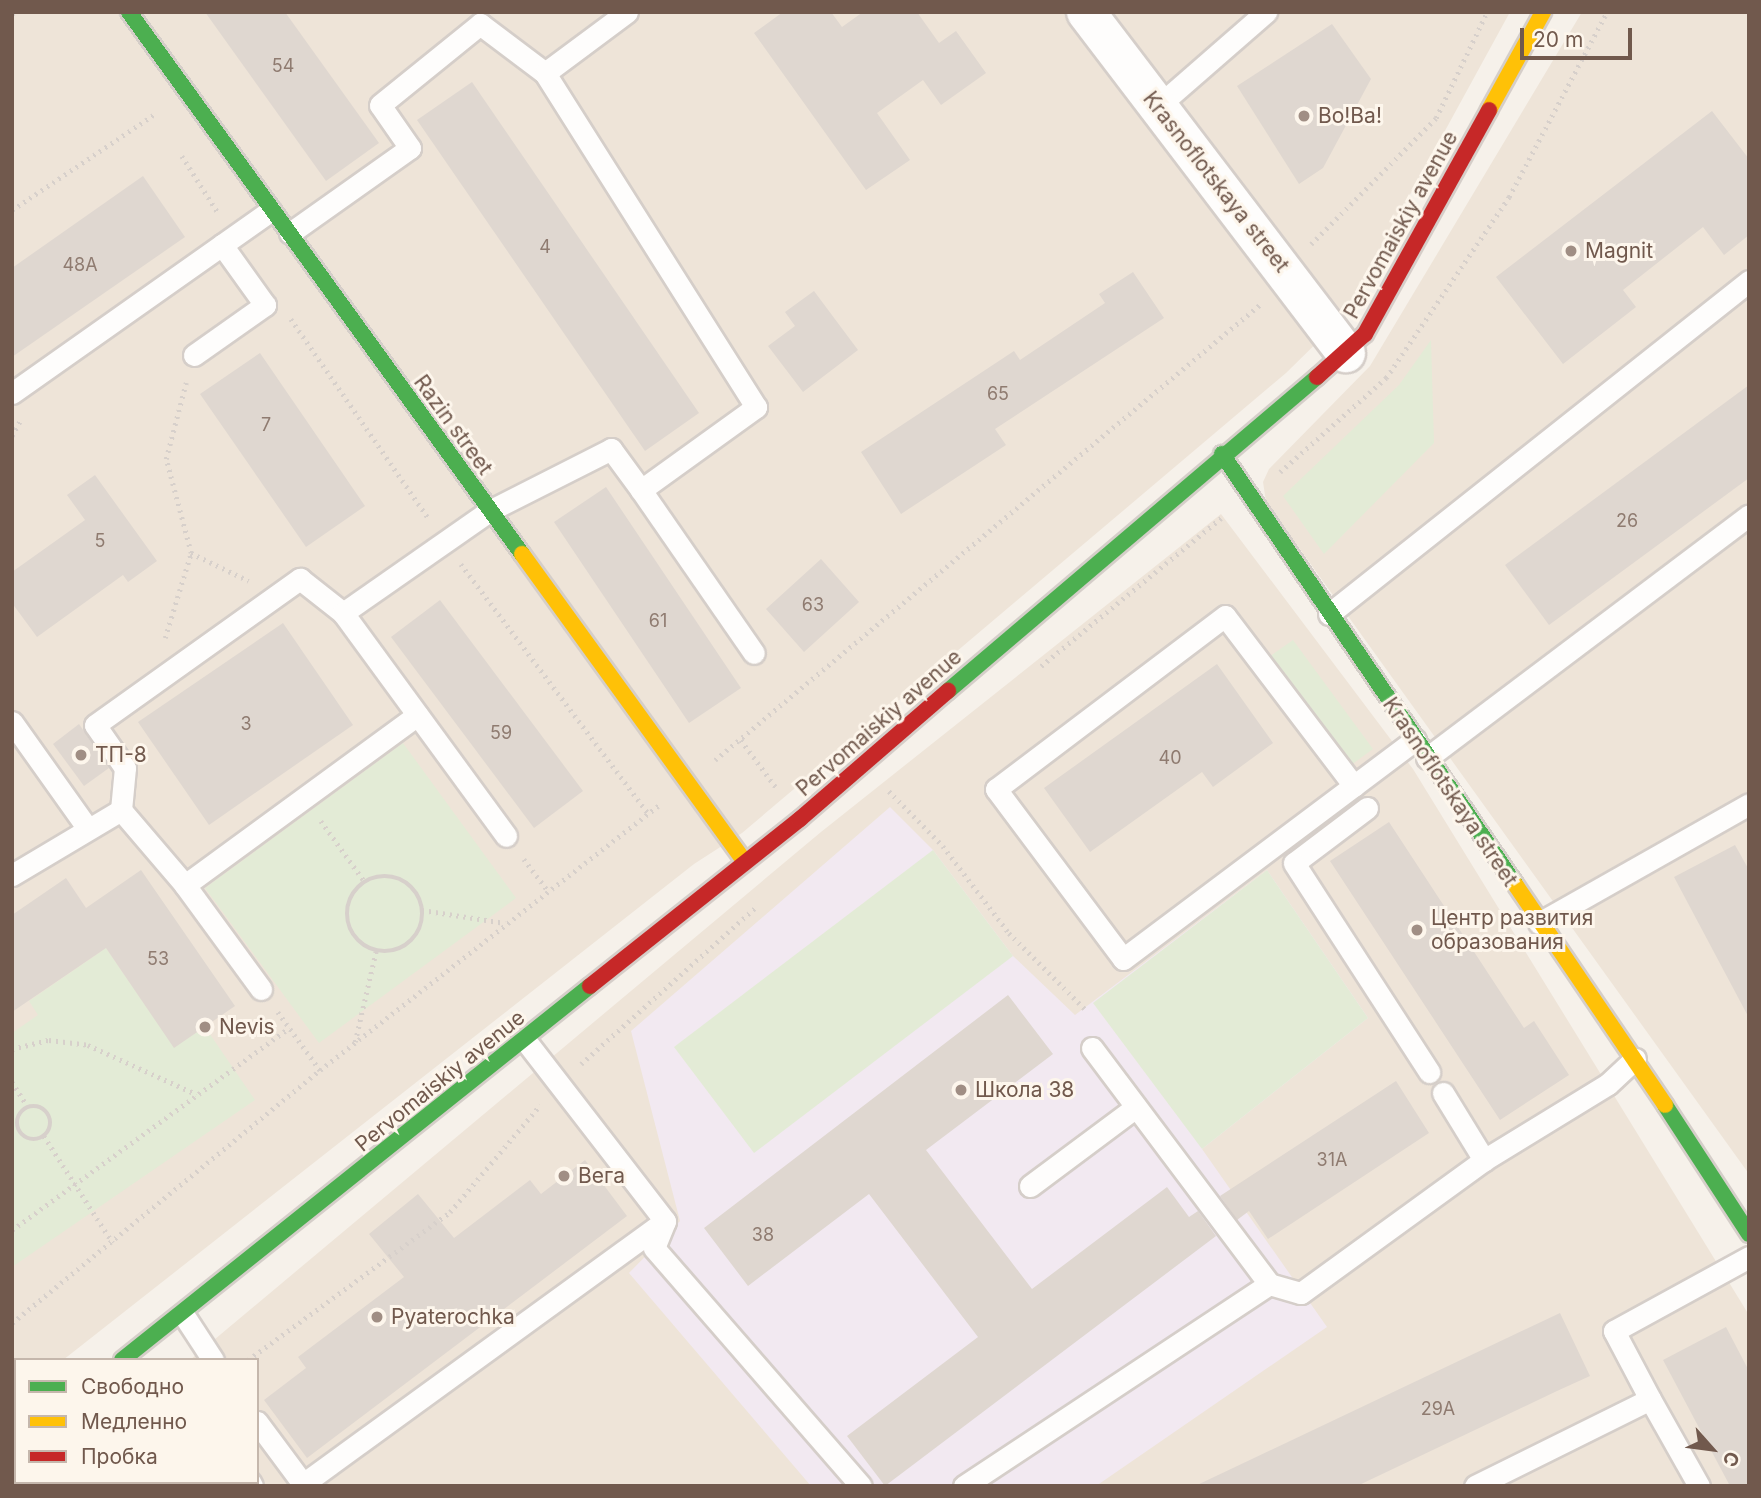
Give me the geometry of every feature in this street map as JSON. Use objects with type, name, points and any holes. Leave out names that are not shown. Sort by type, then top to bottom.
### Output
[{"type":"street","name":"Razin street","points":[[129,12],[489,511],[690,780],[744,862]]},
{"type":"street","name":"Krasnoflotskaya street","points":[[1086,12],[1346,353]]},
{"type":"street","name":"Pervomaiskiy avenue","points":[[125,1358],[526,1040],[744,862],[1222,454],[1346,353],[1365,334],[1543,12]]},
{"type":"street","name":"Krasnoflotskaya street","points":[[1222,454],[1539,923],[1635,1059],[1749,1234]]},
{"type":"lane","points":[[545,73],[627,12]]},
{"type":"lane","points":[[1157,107],[1266,12]]},
{"type":"lane","points":[[290,233],[410,148],[380,105],[480,24],[545,73],[756,407],[641,490]]},
{"type":"lane","points":[[12,393],[270,211]]},
{"type":"lane","points":[[194,355],[265,305],[222,245]]},
{"type":"lane","points":[[1329,614],[1749,281]]},
{"type":"lane","points":[[343,613],[489,511],[611,449],[754,653]]},
{"type":"lane","points":[[1427,758],[1749,515]]},
{"type":"lane","points":[[261,989],[185,885],[121,810],[125,768],[95,725],[300,579],[343,613],[506,836]]},
{"type":"lane","points":[[1354,786],[1226,616],[996,789],[1123,959],[1354,786],[1415,740]]},
{"type":"lane","points":[[185,885],[417,715]]},
{"type":"lane","points":[[12,722],[88,829]]},
{"type":"lane","points":[[1539,923],[1749,804]]},
{"type":"lane","points":[[1367,808],[1294,863],[1429,1072]]},
{"type":"lane","points":[[12,875],[121,810]]},
{"type":"lane","points":[[526,1040],[665,1221]]},
{"type":"lane","points":[[1092,1048],[1269,1284],[1301,1293],[1484,1160],[1608,1084],[1635,1059]]},
{"type":"lane","points":[[1443,1093],[1484,1160]]},
{"type":"lane","points":[[1030,1186],[1136,1107]]},
{"type":"lane","points":[[259,1425],[303,1485],[665,1221]]},
{"type":"lane","points":[[665,1221],[654,1248],[861,1486]]},
{"type":"lane","points":[[1699,1486],[1614,1331],[1749,1257]]},
{"type":"lane","points":[[964,1486],[1269,1284]]},
{"type":"lane","points":[[183,1314],[212,1358]]},
{"type":"lane","points":[[1475,1486],[1650,1399]]},
{"type":"path","points":[[12,1323],[113,1243],[320,1070],[690,780],[1291,279],[1310,246],[1436,118],[1487,12]]},
{"type":"path","points":[[12,210],[188,92]]},
{"type":"path","points":[[151,685],[191,553],[166,459],[194,355]]},
{"type":"path","points":[[374,438],[445,543],[648,813]]},
{"type":"path","points":[[191,553],[278,595]]},
{"type":"path","points":[[889,790],[943,846],[1009,933],[1085,1009]]},
{"type":"path","points":[[304,797],[365,882]]},
{"type":"path","points":[[506,836],[548,891]]},
{"type":"path","points":[[387,876],[401,879],[413,888],[422,910],[418,932],[408,945],[376,951],[362,945],[347,922],[351,896],[365,882],[387,876]]},
{"type":"path","points":[[422,910],[506,923]]},
{"type":"path","points":[[355,1043],[376,951]]},
{"type":"path","points":[[261,989],[320,1070]]},
{"type":"path","points":[[12,1230],[289,1028]]},
{"type":"path","points":[[12,1049],[49,1040],[88,1045],[197,1095]]},
{"type":"path","points":[[12,1082],[28,1107]]},
{"type":"path","points":[[251,1358],[450,1212],[559,1083]]},
{"type":"path","points":[[28,1107],[43,1108],[50,1117],[51,1128],[44,1136],[33,1140],[20,1130],[18,1120],[28,1107]]},
{"type":"path","points":[[44,1136],[113,1243]]},
{"type":"shaded area","points":[[12,12],[1510,12],[1343,317],[1286,373],[742,833],[694,864],[66,1358],[14,1358],[12,1400]]},
{"type":"shaded area","points":[[1582,12],[1749,12],[1749,1174],[1266,502],[1263,482],[1269,469],[1370,366]]},
{"type":"shaded area","points":[[1221,514],[1413,769],[1749,1315],[1749,1486],[24,1486],[259,1484],[259,1358],[192,1358],[821,832]]},
{"type":"shaded area","name":"Школа 38","points":[[890,807],[933,850],[1013,956],[1075,1015],[1267,870],[1368,1018],[1202,1149],[1327,1327],[1096,1486],[811,1486],[629,1273],[680,1221],[631,1031]]},
{"type":"green space","points":[[1431,340],[1434,443],[1324,554],[1283,496],[1399,385]]},
{"type":"green space","points":[[1293,640],[1373,749],[1336,776],[1256,666]]},
{"type":"green space","points":[[403,743],[516,898],[319,1043],[205,888]]},
{"type":"green space","points":[[933,850],[1013,956],[754,1153],[674,1047]]},
{"type":"green space","points":[[1267,870],[1368,1018],[1202,1149],[1093,1003]]},
{"type":"green space","points":[[106,948],[174,1047],[205,1027],[255,1100],[12,1267],[12,1033],[38,1015],[29,1001]]},
{"type":"building","points":[[205,12],[285,12],[379,143],[326,181]]},
{"type":"building","points":[[783,12],[831,12],[842,27],[863,12],[917,12],[939,43],[956,31],[986,73],[941,105],[923,80],[877,113],[910,160],[866,190],[754,33]]},
{"type":"building","name":"Во!Ва!","points":[[1332,24],[1371,79],[1323,168],[1299,184],[1237,86]]},
{"type":"building","points":[[472,82],[699,413],[645,451],[417,120]]},
{"type":"building","points":[[1712,111],[1749,159],[1749,235],[1724,255],[1703,227],[1623,290],[1636,307],[1563,364],[1496,277]]},
{"type":"building","points":[[143,176],[185,237],[12,357],[12,268]]},
{"type":"building","points":[[1133,272],[1164,318],[995,429],[1006,445],[901,514],[861,452],[1014,351],[1020,360],[1105,303],[1099,294]]},
{"type":"building","points":[[814,291],[858,350],[803,392],[768,346],[795,326],[785,312]]},
{"type":"building","points":[[260,353],[365,506],[306,547],[200,394]]},
{"type":"building","points":[[1749,385],[1749,478],[1549,625],[1505,565]]},
{"type":"building","points":[[95,475],[157,561],[128,582],[123,575],[37,637],[12,603],[12,572],[85,520],[67,495]]},
{"type":"building","points":[[606,487],[741,688],[689,723],[554,522]]},
{"type":"building","points":[[821,559],[859,602],[804,652],[766,609]]},
{"type":"building","points":[[440,600],[583,791],[534,828],[391,637]]},
{"type":"building","points":[[283,623],[353,725],[209,825],[138,722]]},
{"type":"building","points":[[1217,664],[1273,743],[1213,787],[1202,772],[1090,852],[1044,788]]},
{"type":"building","name":"ТП-8","points":[[79,724],[109,768],[84,786],[53,744]]},
{"type":"building","name":"Центр развития образования","points":[[1389,822],[1524,1028],[1534,1021],[1569,1075],[1500,1120],[1330,861]]},
{"type":"building","points":[[1735,845],[1749,870],[1749,1018],[1674,877]]},
{"type":"building","points":[[141,870],[235,1006],[174,1048],[106,948],[12,1012],[12,915],[66,878],[86,908]]},
{"type":"building","points":[[1008,995],[1053,1054],[926,1150],[1032,1289],[1167,1187],[1189,1217],[1198,1211],[1216,1236],[885,1486],[847,1436],[978,1337],[869,1194],[748,1286],[704,1228]]},
{"type":"building","points":[[1396,1081],[1429,1133],[1268,1239],[1249,1211],[1237,1220],[1220,1196]]},
{"type":"building","points":[[585,1160],[627,1216],[307,1458],[264,1400],[306,1368],[298,1357],[404,1277],[369,1234],[418,1194],[454,1238],[530,1180],[541,1194]]},
{"type":"building","points":[[1560,1313],[1590,1376],[1357,1486],[1195,1486]]},
{"type":"building","points":[[1726,1327],[1749,1371],[1749,1486],[1730,1486],[1663,1360]]},
{"type":"traffic: fast","points":[[129,12],[522,554]]},
{"type":"traffic: fast","points":[[948,691],[1317,377]]},
{"type":"traffic: fast","points":[[1222,454],[1515,884]]},
{"type":"traffic: fast","points":[[125,1358],[590,986]]},
{"type":"traffic: fast","points":[[1665,1105],[1749,1234]]},
{"type":"traffic: slow","points":[[1489,110],[1543,12]]},
{"type":"traffic: slow","points":[[522,554],[744,861]]},
{"type":"traffic: slow","points":[[1515,884],[1665,1105]]},
{"type":"traffic: jam","points":[[1317,377],[1365,334],[1489,110]]},
{"type":"traffic: jam","points":[[590,986],[800,819],[948,691]]},
{"type":"place","name":"Во!Ва!","points":[[1304,116]]},
{"type":"place","name":"Magnit","points":[[1571,251]]},
{"type":"place","name":"ТП-8","points":[[81,755]]},
{"type":"place","name":"Центр развития образования","points":[[1417,930]]},
{"type":"place","name":"Nevis","points":[[205,1027]]},
{"type":"place","name":"Школа 38","points":[[961,1090]]},
{"type":"place","name":"Вега","points":[[564,1176]]},
{"type":"place","name":"Pyaterochka","points":[[377,1317]]}]
